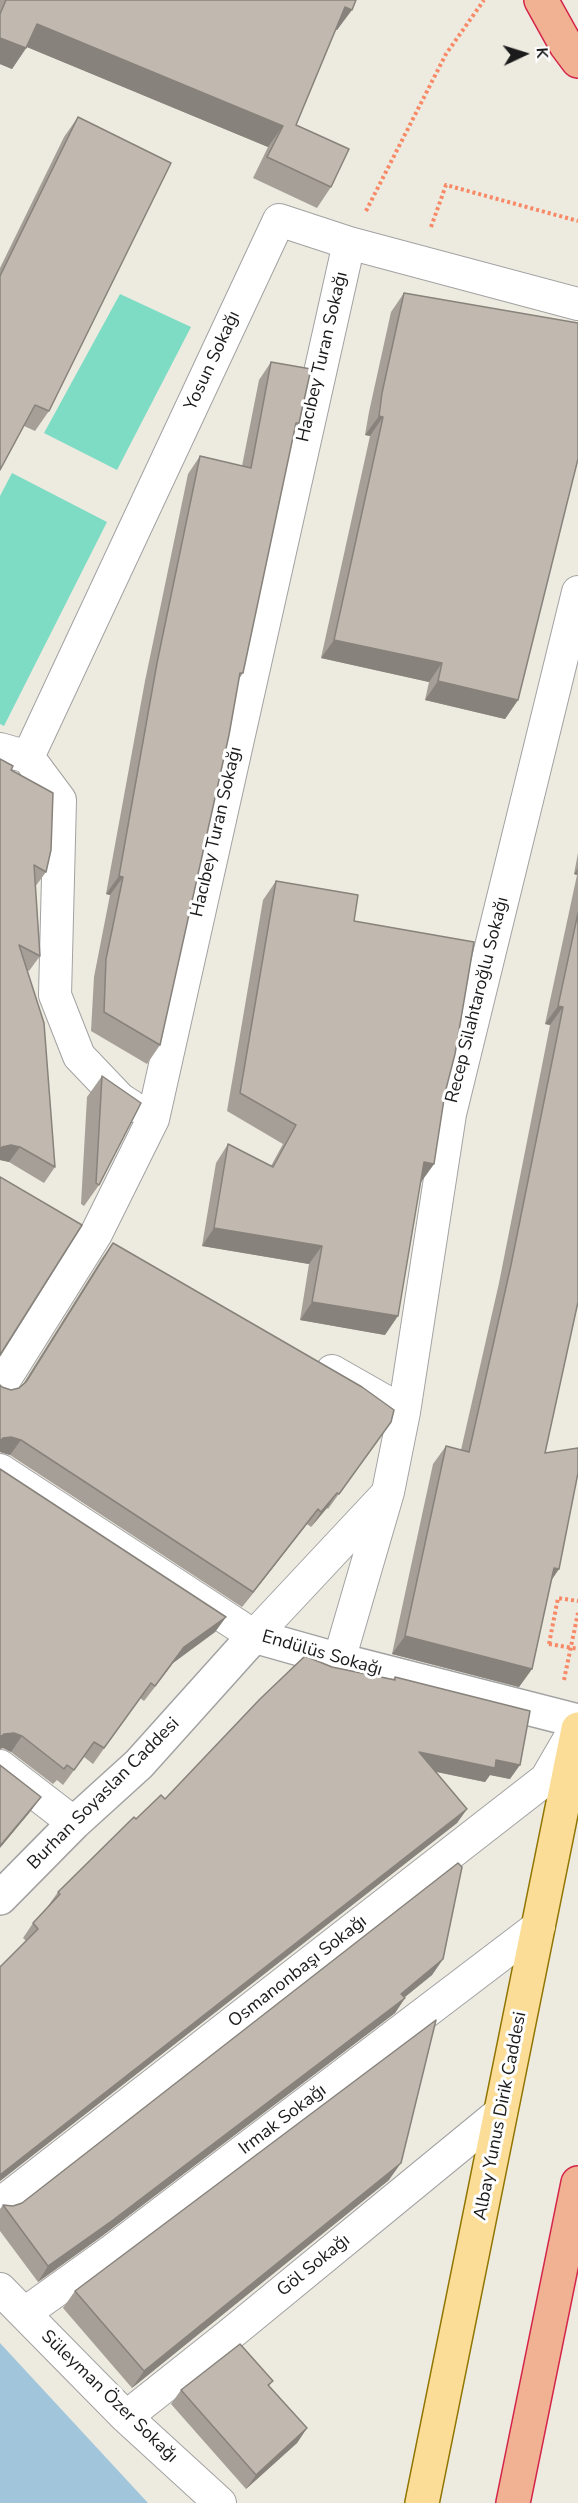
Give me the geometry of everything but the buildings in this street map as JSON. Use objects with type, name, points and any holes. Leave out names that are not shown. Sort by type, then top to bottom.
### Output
[{"type":"highway","points":[[541,0],[566,45],[578,61]]},
{"type":"highway","points":[[513,2503],[578,2183]]},
{"type":"main road","name":"Albay Yunus Dirik Caddesi","points":[[422,2503],[539,1926],[573,1722]]},
{"type":"street","name":"Yosun Sokağı","points":[[14,753],[279,220],[349,243],[578,304]]},
{"type":"street","name":"Hacıbey Turan Sokağı","points":[[0,1387],[106,1240],[153,1119],[349,243]]},
{"type":"street","name":"Recep Silahtaroğlu Sokağı","points":[[388,1492],[404,1412],[450,1114],[578,592]]},
{"type":"street","points":[[14,753],[60,800],[55,995],[79,1056],[120,1099],[153,1119]]},
{"type":"street","points":[[67,1217],[106,1240]]},
{"type":"street","points":[[311,1359],[404,1412]]},
{"type":"street","name":"Endülüs Sokağı","points":[[0,1470],[254,1635],[573,1722]]},
{"type":"street","points":[[254,1635],[388,1492]]},
{"type":"street","points":[[339,1660],[388,1492]]},
{"type":"street","name":"Burhan Soyaslan Caddesi","points":[[0,1898],[74,1822],[139,1764],[254,1635]]},
{"type":"street","name":"Osmanonbaşı Sokağı","points":[[0,2204],[546,1779],[573,1722]]},
{"type":"street","points":[[0,1766],[74,1822]]},
{"type":"street","name":"Irmak Sokağı","points":[[25,2313],[113,2250],[539,1926]]},
{"type":"street","name":"Göl Sokağı","points":[[126,2417],[501,2112]]},
{"type":"street","name":"Süleyman Özer Sokağı","points":[[0,2289],[126,2417],[220,2503]]},
{"type":"path","points":[[349,243],[446,54],[484,0]]},
{"type":"path","points":[[419,262],[446,184],[578,221]]},
{"type":"path","points":[[578,1601],[558,1598],[549,1644],[578,1649]]},
{"type":"path","points":[[573,1722],[574,1636],[578,1613]]},
{"type":"green space","points":[[120,294],[191,327],[117,470],[44,433]]},
{"type":"green space","points":[[12,473],[107,522],[4,726],[0,724],[0,496]]},
{"type":"water","points":[[0,2343],[148,2503],[0,2503]]}]
